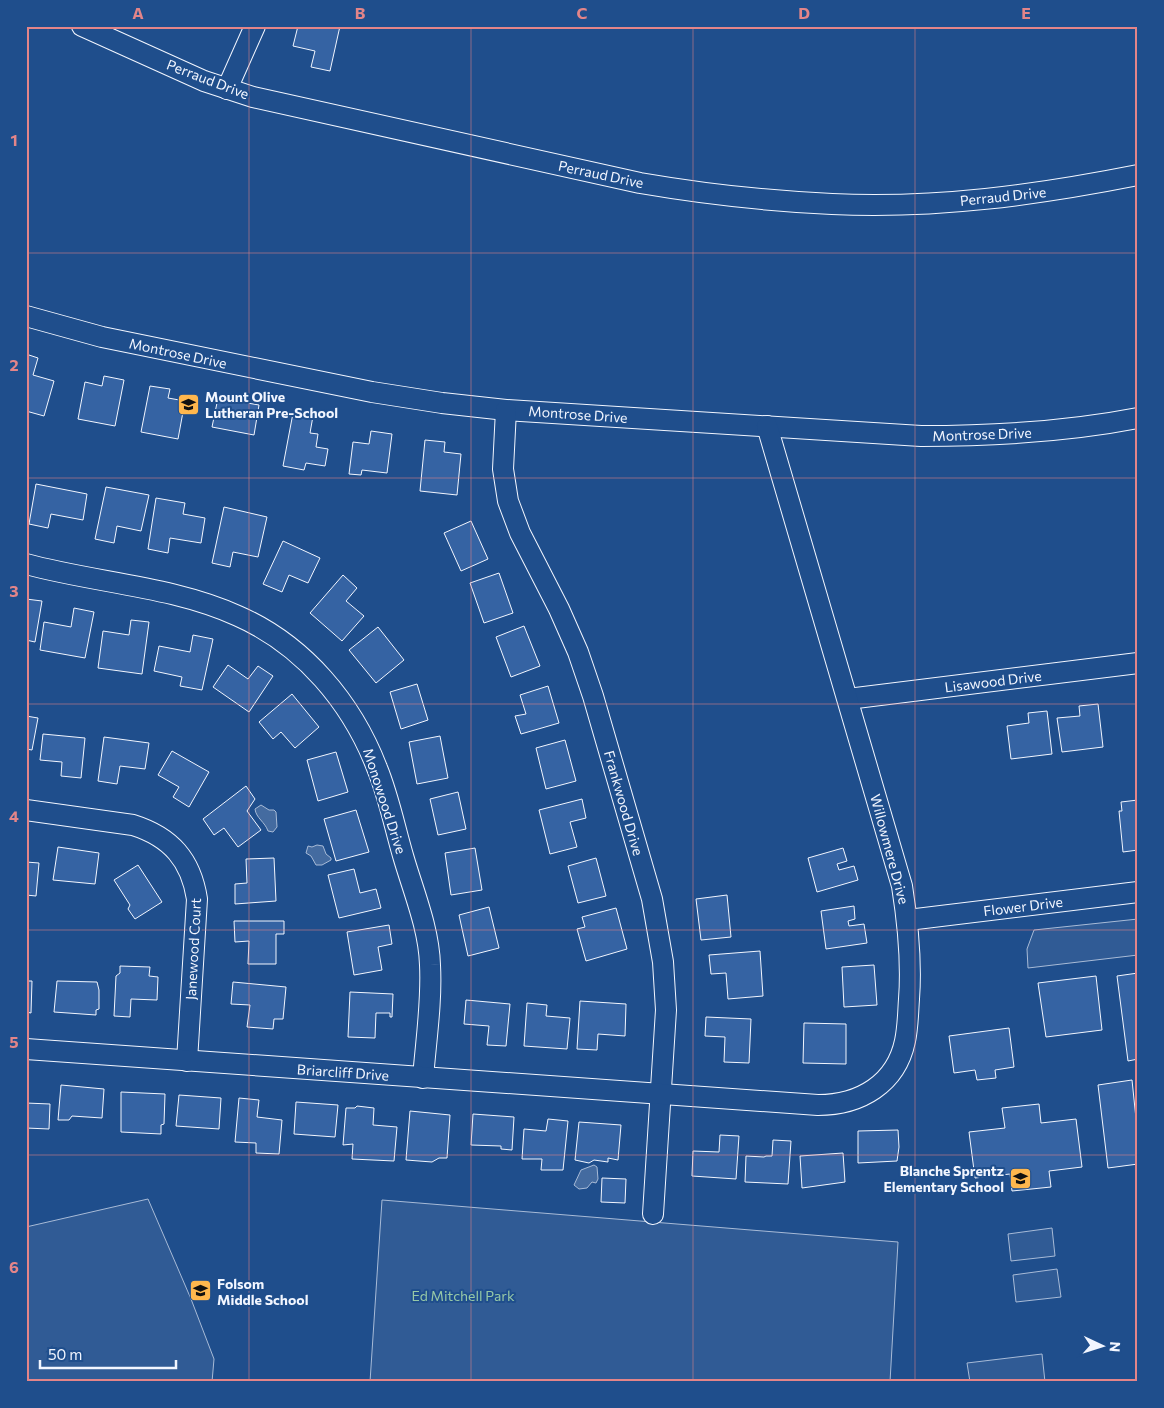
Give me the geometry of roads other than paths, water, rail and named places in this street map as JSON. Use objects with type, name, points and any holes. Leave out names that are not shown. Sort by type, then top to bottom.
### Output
[{"type":"street","name":"Perraud Drive","points":[[82,26],[204,81],[262,99],[640,183],[747,199],[834,204],[921,204],[986,199],[1072,188],[1138,175]]},
{"type":"street","points":[[227,89],[255,26]]},
{"type":"street","name":"Montrose Drive","points":[[26,316],[102,337],[362,390],[442,403],[506,410],[921,436],[973,436],[1043,432],[1138,418]]},
{"type":"street","name":"Frankwood Drive","points":[[506,410],[503,469],[508,501],[520,533],[559,609],[578,652],[593,696],[652,899],[663,962],[666,1010],[653,1214]]},
{"type":"street","name":"Willowmere Drive","points":[[661,1094],[818,1106],[844,1104],[868,1093],[888,1076],[895,1066],[905,1042],[910,951],[908,920],[902,886],[768,426]]},
{"type":"street","name":"Monowood Drive","points":[[26,564],[187,597],[240,616],[277,638],[299,655],[320,674],[338,696],[354,719],[378,770],[429,948],[430,982],[423,1078]]},
{"type":"street","name":"Lisawood Drive","points":[[848,699],[1138,663]]},
{"type":"street","name":"Janewood Court","points":[[26,810],[133,825],[146,829],[168,842],[185,862],[195,886],[197,905],[187,1061]]},
{"type":"street","name":"Flower Drive","points":[[908,920],[1138,892]]},
{"type":"street","name":"Briarcliff Drive","points":[[26,1049],[661,1094]]},
{"type":"place","name":"Mount Olive Lutheran Pre-School","points":[[189,404]]},
{"type":"place","name":"Blanche Sprentz Elementary School","points":[[1020,1178]]},
{"type":"place","name":"Folsom Middle School","points":[[201,1291]]},
{"type":"park label","name":"Ed Mitchell Park","points":[[463,1295]]}]
